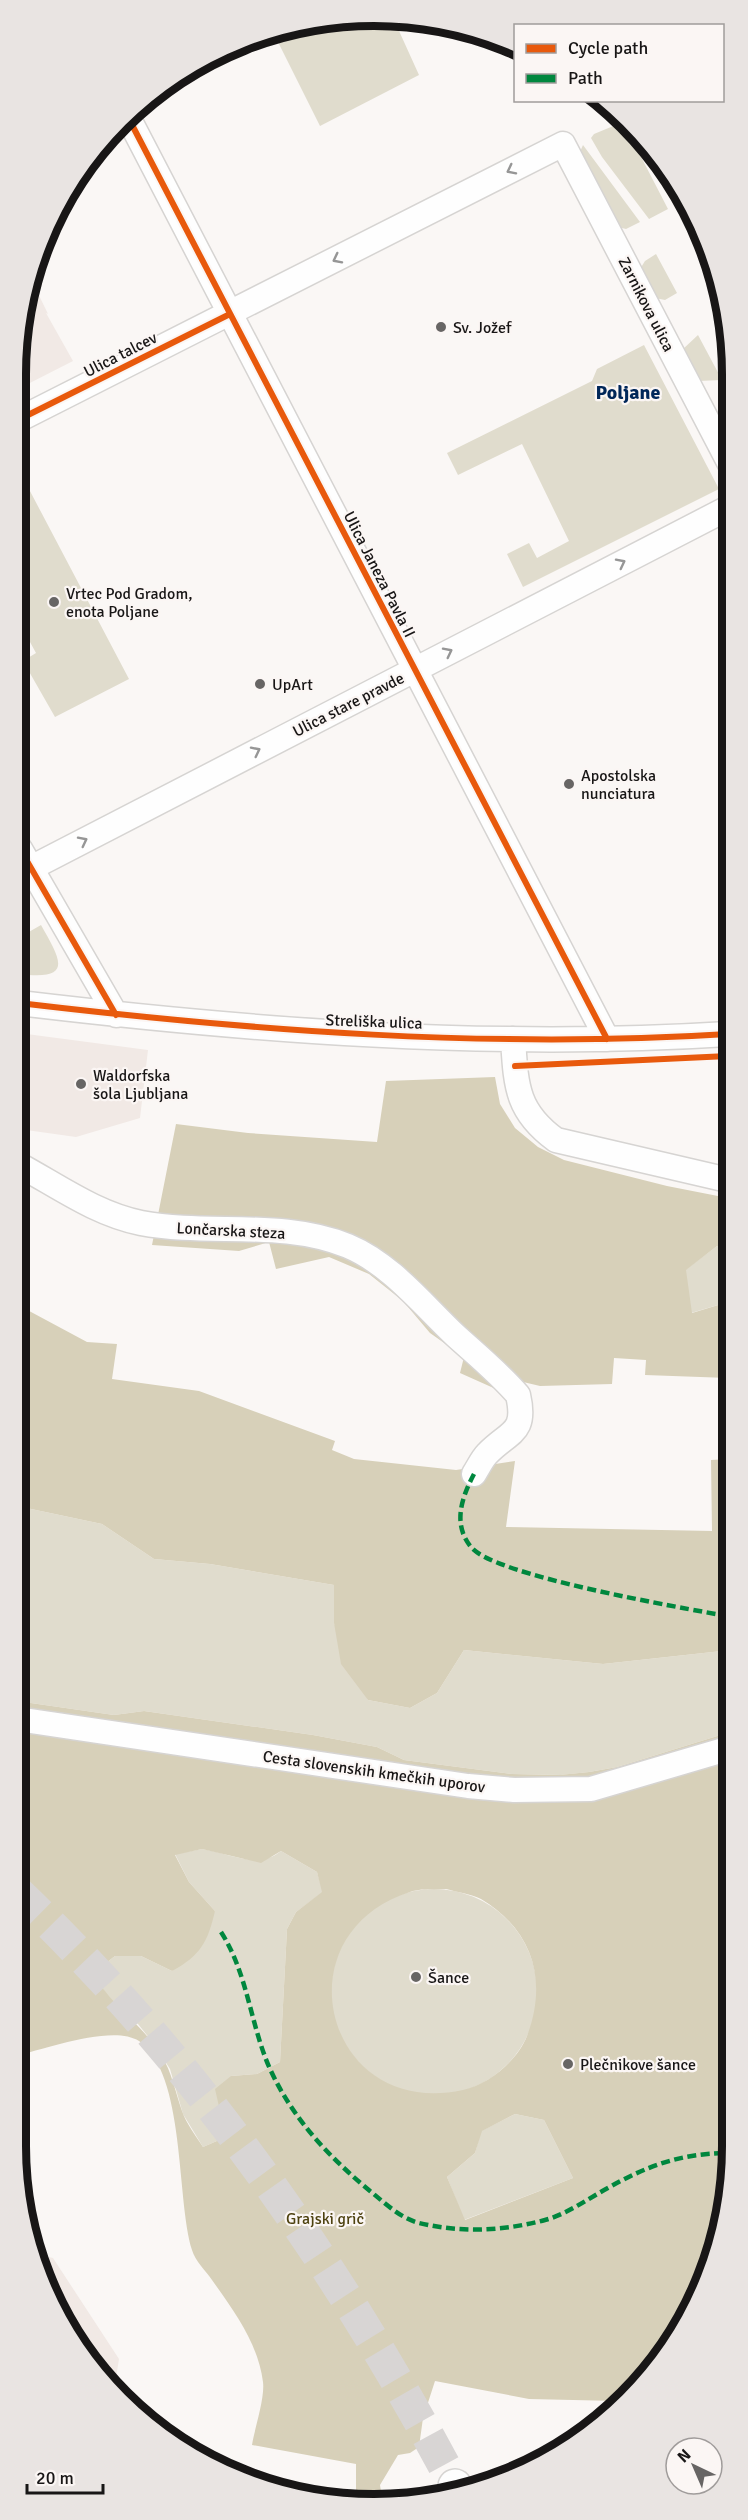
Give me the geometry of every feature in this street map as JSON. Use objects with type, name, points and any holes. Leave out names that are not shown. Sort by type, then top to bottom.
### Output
[{"type":"street","name":"Ulica Janeza Pavla II","points":[[131,125],[607,1039]]},
{"type":"street","name":"Ulica talcev","points":[[25,416],[563,144]]},
{"type":"street","name":"Zarnikova ulica","points":[[563,144],[723,451]]},
{"type":"street","name":"Ulica stare pravde","points":[[26,858],[415,670],[723,511]]},
{"type":"street","points":[[26,858],[116,1015]]},
{"type":"street","name":"Streliška ulica","points":[[25,1005],[116,1015],[323,1032],[513,1039],[607,1039],[723,1034]]},
{"type":"street","points":[[513,1039],[520,1100],[526,1113],[539,1128],[556,1140],[723,1179]]},
{"type":"street","name":"Lončarska steza","points":[[25,1168],[80,1200],[139,1222],[166,1227],[278,1230],[347,1246],[392,1274],[518,1395],[521,1410],[517,1427],[506,1440],[488,1454],[474,1474]]},
{"type":"street","name":"Cesta slovenskih kmečkih uporov","points":[[25,1720],[468,1786],[514,1790],[591,1789],[723,1750]]},
{"type":"shaded area","points":[[397,26],[419,75],[320,126],[277,39],[329,28]]},
{"type":"shaded area","points":[[617,125],[633,141],[668,209],[649,219],[602,157],[591,138],[594,134]]},
{"type":"shaded area","points":[[583,145],[640,222],[626,229],[618,227],[579,154]]},
{"type":"shaded area","points":[[656,254],[677,293],[665,300],[655,298],[640,269],[645,261]]},
{"type":"shaded area","points":[[36,289],[48,314],[46,313],[73,361],[25,385],[28,329]]},
{"type":"shaded area","points":[[698,335],[722,380],[698,381],[682,350]]},
{"type":"shaded area","points":[[644,345],[719,489],[523,587],[507,554],[529,543],[537,558],[569,541],[522,444],[458,475],[447,453],[592,381],[597,369]]},
{"type":"shaded area","name":"Vrtec Pod Gradom, enota Poljane","points":[[25,482],[129,679],[55,717],[25,664],[25,660],[36,653],[30,642],[25,645]]},
{"type":"shaded area","points":[[41,925],[57,957],[56,971],[49,974],[25,974],[25,934]]},
{"type":"shaded area","name":"Waldorfska šola Ljubljana","points":[[25,1034],[148,1050],[140,1118],[76,1137],[25,1130]]},
{"type":"shaded area","points":[[717,1246],[723,1248],[723,1303],[691,1313],[685,1270]]},
{"type":"shaded area","points":[[25,1508],[102,1524],[154,1559],[210,1564],[334,1585],[334,1623],[368,1700],[410,1708],[437,1693],[464,1650],[603,1664],[723,1651],[723,1734],[617,1767],[589,1772],[560,1775],[512,1774],[404,1760],[377,1747],[313,1735],[144,1711],[114,1715],[25,1702]]},
{"type":"shaded area","points":[[202,1849],[253,1860],[272,1857],[281,1851],[317,1872],[323,1892],[296,1912],[287,1929],[280,2062],[257,2074],[231,2076],[226,2137],[203,2147],[183,2114],[170,2069],[138,2024],[112,2003],[98,1981],[102,1966],[115,1956],[141,1956],[172,1971],[215,1911],[189,1882],[175,1854]]},
{"type":"shaded area","points":[[434,1889],[454,1891],[473,1897],[507,1919],[529,1953],[535,1972],[537,1992],[535,2012],[529,2031],[507,2065],[473,2087],[454,2093],[434,2095],[414,2093],[395,2087],[361,2065],[339,2031],[333,2012],[331,1992],[333,1972],[339,1953],[361,1919],[395,1897],[414,1891]]},
{"type":"shaded area","points":[[515,2114],[544,2120],[573,2178],[464,2220],[447,2177],[475,2153],[481,2131]]},
{"type":"shaded area","points":[[43,2256],[53,2258],[119,2359],[116,2380],[84,2340],[72,2320],[61,2300]]},
{"type":"green space","points":[[495,1077],[500,1104],[515,1128],[538,1147],[564,1160],[667,1186],[723,1197],[723,1248],[717,1246],[686,1270],[692,1313],[723,1304],[723,1378],[645,1375],[646,1360],[614,1358],[612,1384],[540,1386],[519,1381],[507,1394],[460,1373],[464,1357],[430,1333],[403,1301],[369,1274],[329,1257],[276,1269],[269,1242],[239,1251],[152,1245],[176,1124],[248,1133],[377,1142],[386,1081]]},
{"type":"green space","points":[[25,1309],[87,1342],[117,1344],[112,1379],[199,1391],[335,1441],[332,1450],[354,1459],[456,1470],[515,1461],[506,1527],[712,1531],[711,1460],[723,1459],[723,1651],[603,1664],[464,1650],[437,1693],[410,1708],[368,1700],[341,1664],[334,1623],[334,1585],[210,1564],[154,1559],[102,1524],[25,1508]]},
{"type":"green space","name":"Grajski grič","points":[[25,1702],[114,1715],[144,1711],[313,1735],[377,1747],[404,1760],[512,1774],[559,1775],[617,1767],[723,1734],[723,2146],[720,2191],[711,2236],[687,2300],[664,2340],[636,2376],[611,2401],[529,2399],[435,2381],[423,2418],[419,2447],[410,2453],[398,2455],[380,2485],[381,2494],[356,2494],[356,2464],[252,2445],[263,2396],[260,2368],[244,2328],[193,2254],[187,2228],[177,2139],[165,2080],[154,2057],[139,2041],[127,2036],[96,2036],[25,2053]],"holes":[[[202,1849],[261,1863],[281,1851],[317,1872],[322,1892],[296,1912],[287,1929],[280,2062],[257,2074],[231,2076],[215,2089],[226,2137],[203,2147],[184,2116],[165,2061],[154,2044],[113,2001],[98,1981],[102,1966],[115,1956],[141,1956],[172,1971],[196,1954],[206,1940],[215,1911],[189,1882],[175,1855]],[[446,1889],[481,1899],[499,1912],[524,1941],[531,1958],[536,1996],[527,2036],[516,2054],[501,2070],[483,2083],[463,2090],[416,2092],[378,2078],[351,2052],[335,2018],[332,1981],[343,1945],[369,1914],[410,1892]],[[515,2114],[544,2120],[573,2178],[465,2220],[447,2177],[475,2153],[482,2131]]]},
{"type":"tunnel","points":[[25,1900],[82,1957],[144,2025],[204,2097],[260,2171],[313,2247],[363,2325],[411,2405],[455,2485]]},
{"type":"marked path","points":[[474,1474],[463,1501],[460,1520],[465,1538],[471,1547],[487,1558],[515,1569],[591,1589],[723,1615]]},
{"type":"marked path","points":[[221,1932],[243,1982],[263,2052],[289,2104],[313,2136],[340,2164],[387,2205],[412,2221],[467,2229],[530,2224],[561,2214],[649,2168],[678,2159],[723,2153]]},
{"type":"cycle path","points":[[132,124],[607,1039]]},
{"type":"cycle path","points":[[25,416],[230,314]]},
{"type":"cycle path","points":[[25,858],[116,1015]]},
{"type":"cycle path","points":[[25,1004],[196,1022],[373,1035],[551,1039],[723,1034]]},
{"type":"cycle path","points":[[515,1066],[723,1056]]},
{"type":"place","name":"Sv. Jožef","points":[[441,327]]},
{"type":"place","name":"Vrtec Pod Gradom, enota Poljane","points":[[54,602]]},
{"type":"place","name":"UpArt","points":[[260,684]]},
{"type":"place","name":"Apostolska nunciatura","points":[[569,784]]},
{"type":"place","name":"Waldorfska šola Ljubljana","points":[[81,1084]]},
{"type":"place","name":"Šance","points":[[416,1977]]},
{"type":"place","name":"Plečnikove šance","points":[[568,2064]]},
{"type":"district","name":"Poljane","points":[[628,392]]}]
